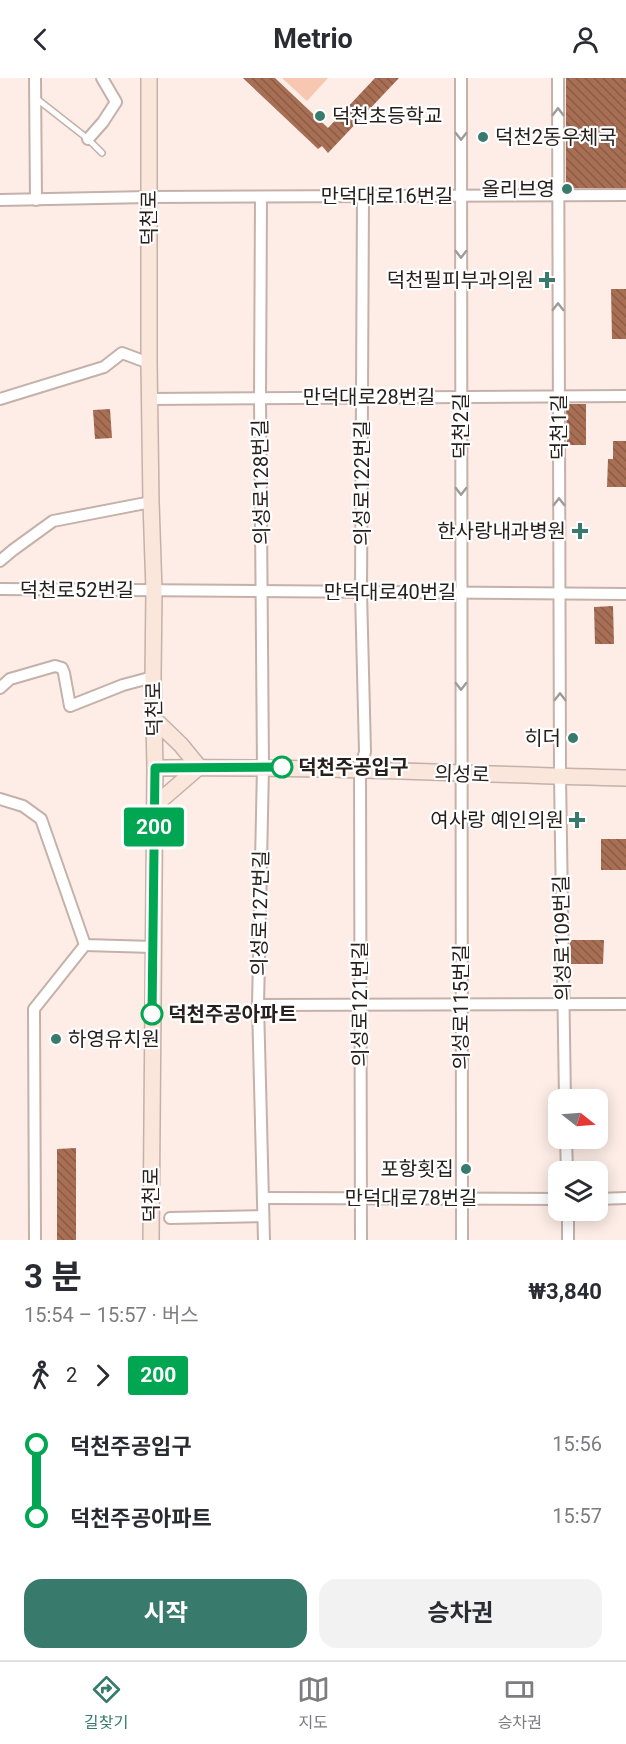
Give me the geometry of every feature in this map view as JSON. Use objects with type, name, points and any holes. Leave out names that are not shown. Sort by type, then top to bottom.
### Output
[{"type":"main road","name":"덕천로","points":[[149,78],[148,363],[154,591],[155,768],[151,1240]]},
{"type":"main road","points":[[154,719],[181,745],[199,767],[154,805]]},
{"type":"main road","name":"의성로","points":[[155,768],[360,769],[626,778]]},
{"type":"street","points":[[36,78],[36,200]]},
{"type":"street","points":[[88,139],[116,102],[102,78]]},
{"type":"street","name":"덕천2길","points":[[461,78],[461,774]]},
{"type":"street","name":"덕천1길","points":[[558,78],[560,776]]},
{"type":"street","name":"만덕대로16번길","points":[[0,200],[149,197],[626,195]]},
{"type":"street","name":"의성로122번길","points":[[360,769],[364,752],[361,592],[363,196]]},
{"type":"street","name":"의성로128번길","points":[[261,197],[263,767]]},
{"type":"street","points":[[0,399],[104,367],[122,353],[148,363]]},
{"type":"street","name":"만덕대로28번길","points":[[149,399],[626,396]]},
{"type":"street","points":[[0,561],[53,520],[151,502]]},
{"type":"street","name":"덕천로52번길","points":[[0,589],[154,591]]},
{"type":"street","name":"만덕대로40번길","points":[[154,591],[626,594]]},
{"type":"street","points":[[0,688],[10,679],[55,666],[62,668],[64,673],[70,706],[123,685],[153,677]]},
{"type":"street","name":"의성로127번길","points":[[263,767],[258,1005],[264,1240]]},
{"type":"street","name":"의성로121번길","points":[[360,769],[361,1240]]},
{"type":"street","name":"의성로115번길","points":[[461,774],[462,1240]]},
{"type":"street","name":"의성로109번길","points":[[560,776],[565,1089]]},
{"type":"street","points":[[0,799],[23,806],[41,819],[85,945]]},
{"type":"street","points":[[85,945],[153,947]]},
{"type":"street","points":[[35,1240],[34,1009],[85,945]]},
{"type":"street","points":[[258,1005],[626,1004]]},
{"type":"street","name":"만덕대로78번길","points":[[263,1198],[548,1199]]},
{"type":"street","points":[[608,1199],[626,1198]]},
{"type":"street","points":[[170,1218],[263,1216]]},
{"type":"street","points":[[568,1221],[568,1240]]},
{"type":"lane","points":[[36,98],[102,153]]},
{"type":"shaded area","points":[[282,78],[328,78],[307,101]]},
{"type":"building","points":[[243,78],[275,78],[328,128],[375,78],[399,78],[328,153],[322,146],[318,149]]},
{"type":"building","points":[[566,78],[626,78],[626,188],[566,188]]},
{"type":"building","points":[[611,289],[626,289],[626,339],[612,339]]},
{"type":"building","points":[[586,404],[586,445],[567,445],[566,406]]},
{"type":"building","points":[[110,409],[112,438],[95,439],[93,410]]},
{"type":"building","points":[[613,441],[626,441],[626,487],[607,487],[608,459],[613,459]]},
{"type":"building","points":[[613,606],[614,644],[595,644],[594,607]]},
{"type":"building","points":[[601,839],[626,839],[626,870],[601,870]]},
{"type":"building","points":[[570,940],[604,940],[603,964],[570,964]]},
{"type":"building","points":[[76,1148],[76,1240],[57,1240],[57,1149]]},
{"type":"bus line","name":"200","points":[[152,1014],[155,768],[282,767]]},
{"type":"place","name":"덕천초등학교","points":[[320,116]]},
{"type":"place","name":"덕천2동우체국","points":[[483,137]]},
{"type":"place","name":"올리브영","points":[[567,189]]},
{"type":"place","name":"덕천필피부과의원","points":[[547,280]]},
{"type":"place","name":"한사랑내과병원","points":[[580,531]]},
{"type":"place","name":"히더","points":[[573,738]]},
{"type":"place","name":"덕천주공입구","points":[[282,767]]},
{"type":"place","name":"여사랑 예인의원","points":[[577,820]]},
{"type":"place","name":"덕천주공아파트","points":[[152,1014]]},
{"type":"place","name":"하영유치원","points":[[56,1039]]},
{"type":"place","name":"포항횟집","points":[[466,1169]]}]
